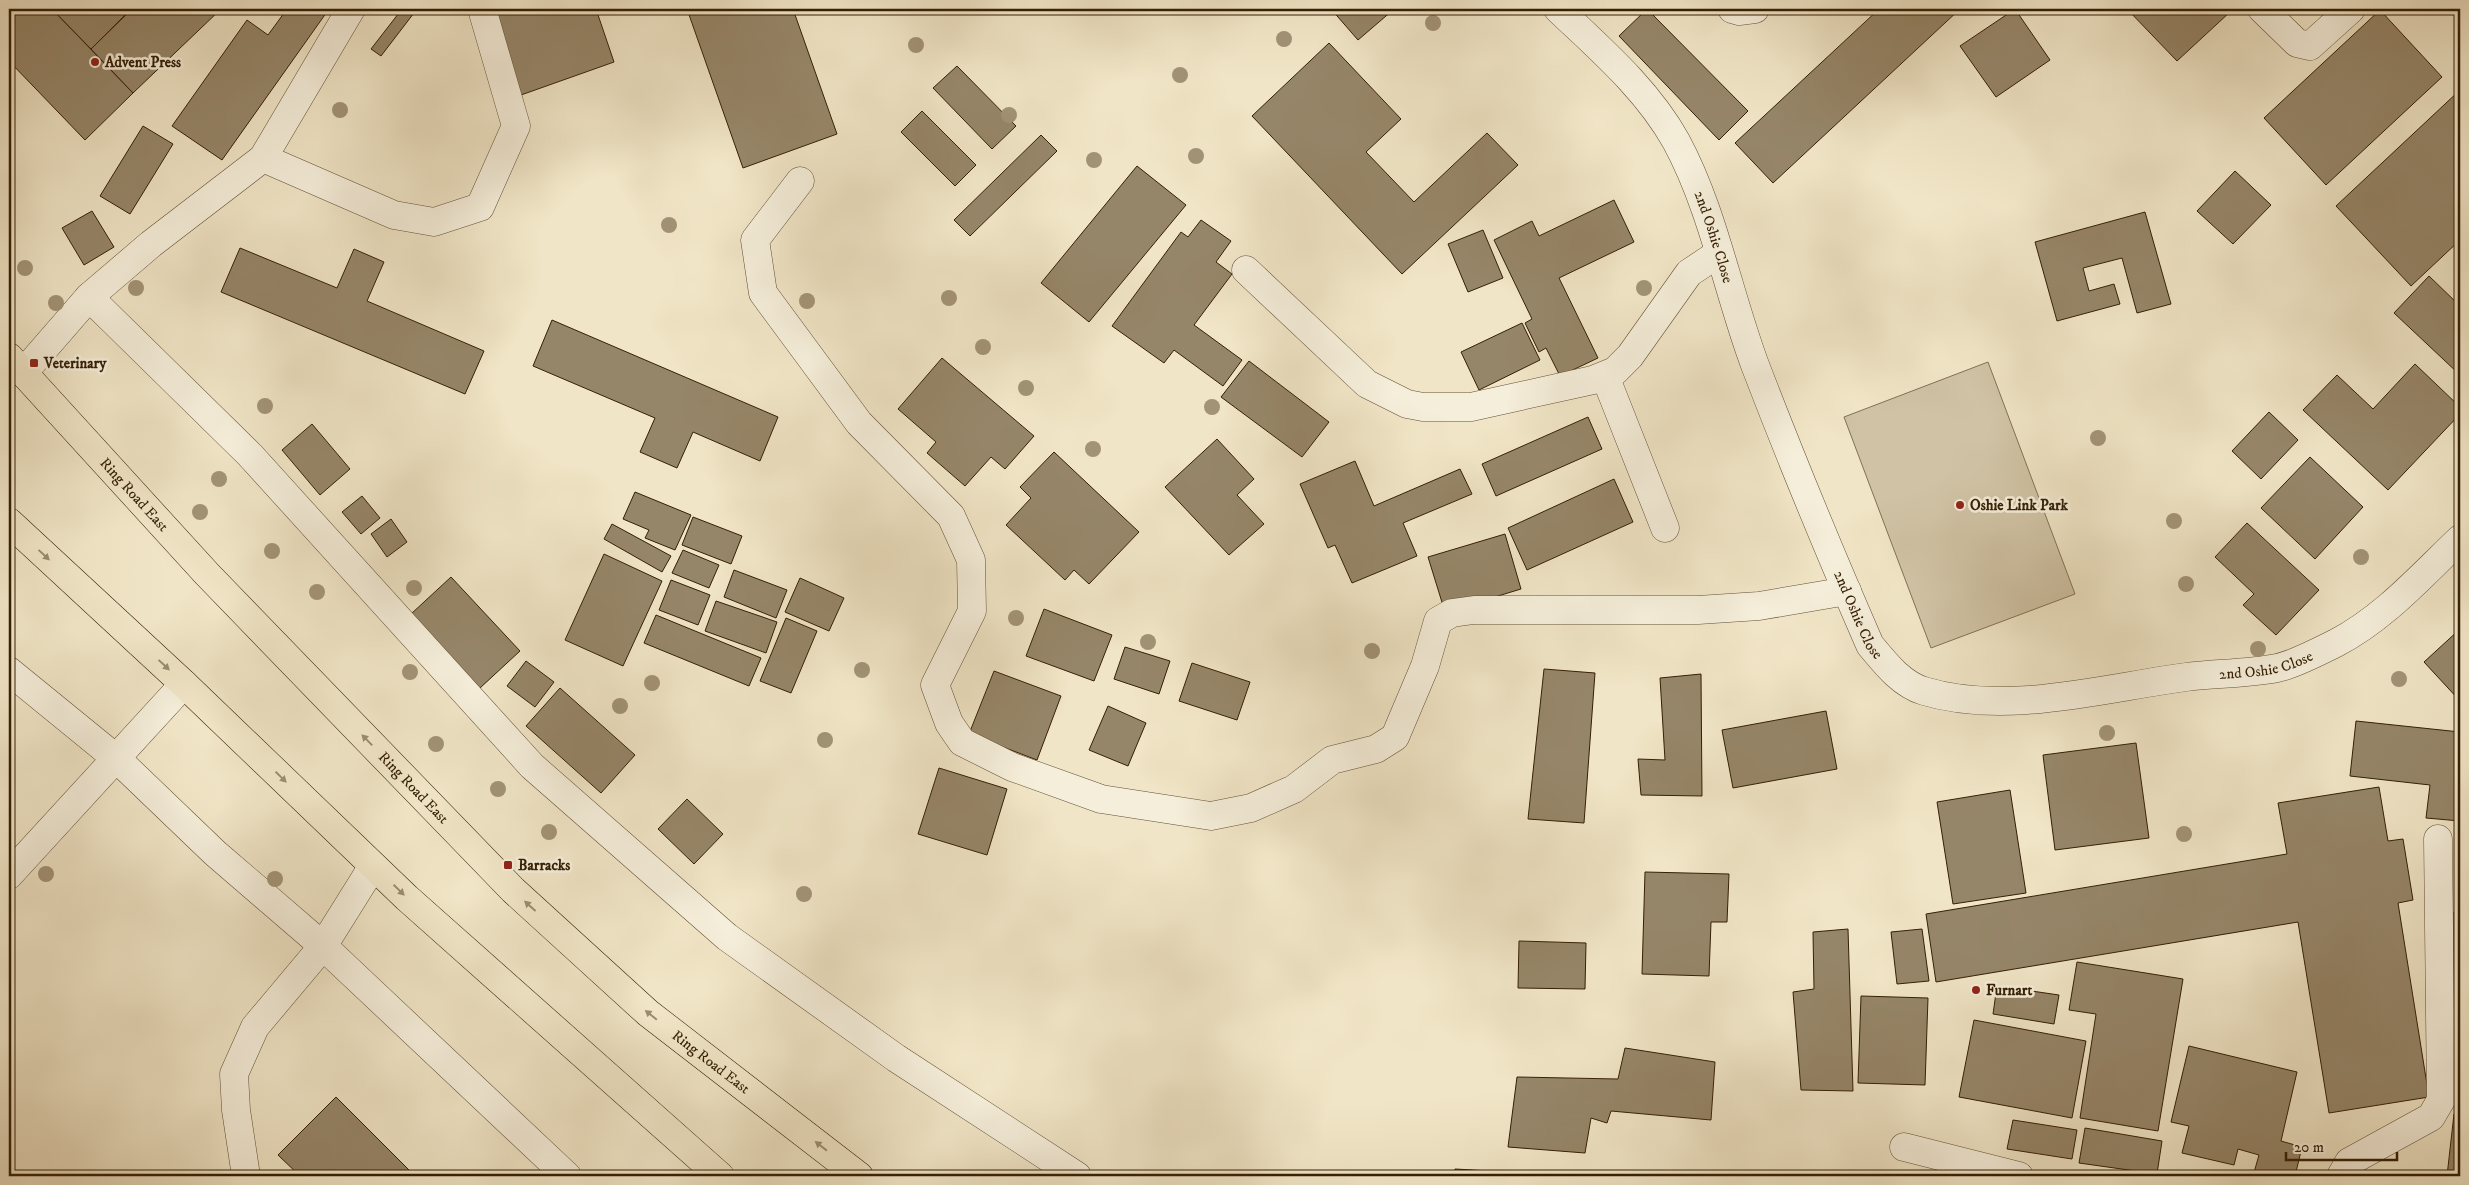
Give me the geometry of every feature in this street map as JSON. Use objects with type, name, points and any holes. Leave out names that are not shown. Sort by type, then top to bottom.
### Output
[{"type":"main road","name":"Ring Road East","points":[[16,365],[207,574],[513,890],[648,1013],[859,1176]]},
{"type":"main road","points":[[9,522],[184,684],[407,898],[720,1176]]},
{"type":"street","points":[[16,365],[89,297],[151,244],[263,158],[351,9]]},
{"type":"street","points":[[263,158],[394,214],[434,222],[480,207],[516,126],[482,9]]},
{"type":"street","name":"2nd Oshie Close","points":[[1558,9],[1624,73],[1654,109],[1676,140],[1693,178],[1755,364],[1846,591],[1870,645],[1891,671],[1922,690],[1960,699],[2003,701],[2085,693],[2188,676],[2278,668],[2336,643],[2380,614],[2460,539]]},
{"type":"street","points":[[1732,9],[1739,11],[1755,9]]},
{"type":"street","points":[[2262,9],[2297,43],[2310,46],[2351,9]]},
{"type":"street","points":[[800,180],[755,240],[763,293],[859,423],[951,516],[971,560],[972,611],[935,685],[949,723],[962,742],[1012,766],[1065,787],[1101,799],[1211,816],[1251,808],[1294,789],[1332,760],[1376,749],[1395,738],[1425,666],[1438,621],[1452,613],[1474,610],[1698,610],[1759,606],[1846,591]]},
{"type":"street","points":[[1246,270],[1361,379],[1390,398],[1423,407],[1471,407],[1605,376],[1615,371],[1630,356],[1689,273],[1719,253]]},
{"type":"street","points":[[89,297],[250,455],[532,766],[726,937],[896,1058],[1077,1176]]},
{"type":"street","points":[[1605,376],[1665,528]]},
{"type":"street","points":[[9,671],[117,759],[215,853],[323,946],[567,1176]]},
{"type":"street","points":[[9,876],[184,684]]},
{"type":"street","points":[[2341,1176],[2350,1162],[2431,1117],[2441,1100],[2438,839]]},
{"type":"street","points":[[246,1176],[236,1110],[234,1074],[255,1027],[323,946],[374,866]]},
{"type":"street","points":[[1904,1147],[2019,1176]]},
{"type":"shaded area","name":"Oshie Link Park","points":[[1988,362],[2075,594],[1931,648],[1844,417]]},
{"type":"building","points":[[9,9],[52,9],[133,93],[85,140],[9,61]]},
{"type":"building","points":[[52,9],[121,9],[126,14],[91,49]]},
{"type":"building","points":[[121,9],[132,9],[126,14]]},
{"type":"building","points":[[132,9],[221,9],[133,93],[91,49]]},
{"type":"building","points":[[287,9],[329,9],[222,160],[172,126],[247,20],[268,35]]},
{"type":"building","points":[[402,9],[417,9],[381,56],[371,49]]},
{"type":"building","points":[[491,9],[596,9],[614,62],[521,95]]},
{"type":"building","points":[[687,9],[793,9],[837,134],[743,168]]},
{"type":"building","points":[[1331,9],[1392,9],[1393,10],[1358,40]]},
{"type":"building","points":[[1647,9],[1748,111],[1719,140],[1619,36]]},
{"type":"building","points":[[1879,9],[1960,9],[1773,183],[1735,143]]},
{"type":"building","points":[[2015,9],[2050,60],[1996,97],[1960,46]]},
{"type":"building","points":[[2127,9],[2227,9],[2230,12],[2177,61]]},
{"type":"building","points":[[2380,10],[2442,77],[2326,185],[2264,118]]},
{"type":"building","points":[[1329,43],[1401,119],[1366,152],[1414,202],[1487,133],[1518,165],[1402,274],[1252,116]]},
{"type":"building","points":[[957,66],[1016,126],[992,149],[933,88]]},
{"type":"building","points":[[2460,90],[2460,240],[2411,286],[2336,206]]},
{"type":"building","points":[[922,111],[976,165],[955,186],[901,132]]},
{"type":"building","points":[[143,126],[173,144],[130,214],[100,196]]},
{"type":"building","points":[[1041,135],[1057,151],[970,236],[954,220]]},
{"type":"building","points":[[1137,166],[1186,205],[1089,322],[1041,283]]},
{"type":"building","points":[[2235,171],[2271,205],[2233,244],[2197,211]]},
{"type":"building","points":[[1614,200],[1634,242],[1559,278],[1598,358],[1560,376],[1546,348],[1539,352],[1525,323],[1532,319],[1494,240],[1532,221],[1539,236]]},
{"type":"building","points":[[92,211],[114,247],[84,265],[62,228]]},
{"type":"building","points":[[2145,212],[2171,304],[2137,313],[2122,258],[2083,268],[2089,291],[2114,284],[2120,304],[2057,321],[2035,242]]},
{"type":"building","points":[[1201,220],[1231,241],[1216,262],[1232,274],[1194,325],[1242,360],[1223,386],[1174,350],[1164,363],[1112,326],[1181,232],[1188,237]]},
{"type":"building","points":[[1483,230],[1503,278],[1468,292],[1448,244]]},
{"type":"building","points":[[240,248],[337,288],[354,249],[384,262],[367,301],[484,351],[465,394],[221,292]]},
{"type":"building","points":[[2429,276],[2460,304],[2460,375],[2394,313]]},
{"type":"building","points":[[552,320],[778,417],[760,461],[693,432],[677,468],[640,452],[655,418],[533,366]]},
{"type":"building","points":[[1522,323],[1540,360],[1479,390],[1461,352]]},
{"type":"building","points":[[942,358],[1034,436],[1005,469],[991,457],[965,486],[927,453],[936,442],[898,409]]},
{"type":"building","points":[[1249,361],[1329,422],[1302,457],[1221,397]]},
{"type":"building","points":[[2415,364],[2460,407],[2460,414],[2388,490],[2303,410],[2337,375],[2373,409]]},
{"type":"building","points":[[2269,412],[2298,440],[2261,479],[2232,451]]},
{"type":"building","points":[[1588,417],[1602,449],[1496,496],[1482,464]]},
{"type":"building","points":[[312,424],[350,469],[320,495],[282,450]]},
{"type":"building","points":[[1217,439],[1254,479],[1237,495],[1264,524],[1229,555],[1165,487]]},
{"type":"building","points":[[1054,452],[1139,532],[1089,584],[1074,570],[1065,580],[1006,525],[1031,498],[1020,487]]},
{"type":"building","points":[[2310,457],[2363,507],[2315,559],[2261,508]]},
{"type":"building","points":[[1355,461],[1374,506],[1460,469],[1472,494],[1403,523],[1417,556],[1352,583],[1335,545],[1328,548],[1300,484]]},
{"type":"building","points":[[1614,479],[1633,522],[1527,570],[1508,528]]},
{"type":"building","points":[[635,492],[691,515],[675,550],[645,538],[649,530],[623,519]]},
{"type":"building","points":[[362,496],[380,518],[361,534],[342,512]]},
{"type":"building","points":[[693,517],[742,536],[731,564],[682,545]]},
{"type":"building","points":[[391,519],[407,542],[387,557],[371,534]]},
{"type":"building","points":[[2247,523],[2319,590],[2276,635],[2243,605],[2254,594],[2215,557]]},
{"type":"building","points":[[612,524],[671,556],[662,572],[604,539]]},
{"type":"building","points":[[1505,534],[1521,589],[1445,612],[1428,557]]},
{"type":"building","points":[[683,550],[719,565],[709,588],[672,573]]},
{"type":"building","points":[[604,554],[662,581],[623,666],[565,640]]},
{"type":"building","points":[[734,570],[787,590],[776,618],[724,597]]},
{"type":"building","points":[[451,577],[520,651],[480,688],[411,614]]},
{"type":"building","points":[[800,578],[844,598],[829,631],[785,612]]},
{"type":"building","points":[[671,580],[710,595],[698,625],[659,610]]},
{"type":"building","points":[[716,601],[777,622],[766,653],[705,631]]},
{"type":"building","points":[[1044,609],[1112,635],[1094,681],[1026,656]]},
{"type":"building","points":[[656,615],[761,658],[749,686],[644,643]]},
{"type":"building","points":[[786,618],[817,631],[791,693],[760,681]]},
{"type":"building","points":[[2460,629],[2460,701],[2424,662]]},
{"type":"building","points":[[1125,647],[1170,661],[1159,694],[1114,679]]},
{"type":"building","points":[[526,661],[554,682],[535,707],[507,686]]},
{"type":"building","points":[[1192,663],[1250,682],[1237,720],[1179,701]]},
{"type":"building","points":[[1544,669],[1595,673],[1584,823],[1528,819]]},
{"type":"building","points":[[994,671],[1061,696],[1037,760],[969,734]]},
{"type":"building","points":[[1701,674],[1702,796],[1641,795],[1638,759],[1665,760],[1660,678]]},
{"type":"building","points":[[560,688],[635,755],[601,793],[526,726]]},
{"type":"building","points":[[1108,706],[1146,723],[1128,766],[1089,750]]},
{"type":"building","points":[[1826,711],[1837,769],[1733,788],[1722,730]]},
{"type":"building","points":[[2356,721],[2460,732],[2460,821],[2426,818],[2430,785],[2350,776]]},
{"type":"building","points":[[2136,743],[2149,838],[2055,850],[2043,755]]},
{"type":"building","points":[[939,768],[1007,789],[987,855],[918,834]]},
{"type":"building","points":[[2379,787],[2388,841],[2403,839],[2413,900],[2398,903],[2429,1097],[2329,1113],[2298,922],[1936,982],[1926,914],[2287,854],[2278,803]]},
{"type":"building","points":[[2010,790],[2026,893],[1953,904],[1937,802]]},
{"type":"building","points":[[687,799],[723,834],[694,864],[658,829]]},
{"type":"building","points":[[1645,872],[1729,874],[1727,922],[1711,922],[1709,976],[1642,974]]},
{"type":"building","points":[[2445,913],[2460,913],[2460,1034],[2446,1033]]},
{"type":"building","points":[[1848,929],[1853,1091],[1801,1090],[1793,992],[1814,989],[1813,932]]},
{"type":"building","points":[[1922,929],[1929,981],[1897,984],[1891,932]]},
{"type":"building","points":[[1519,941],[1586,943],[1585,989],[1518,988]]},
{"type":"building","points":[[2077,962],[2183,979],[2158,1131],[2080,1118],[2096,1014],[2069,1010]]},
{"type":"building","points":[[1997,986],[2059,995],[2054,1024],[1993,1014]]},
{"type":"building","points":[[1861,996],[1928,998],[1925,1085],[1858,1083]]},
{"type":"building","points":[[1974,1020],[2086,1041],[2072,1118],[1959,1097]]},
{"type":"building","points":[[2189,1046],[2297,1072],[2281,1141],[2302,1147],[2295,1176],[2253,1176],[2259,1155],[2238,1149],[2234,1165],[2182,1153],[2189,1126],[2171,1122]]},
{"type":"building","points":[[1625,1048],[1715,1062],[1711,1120],[1611,1111],[1607,1123],[1591,1118],[1585,1153],[1508,1147],[1517,1077],[1618,1079]]},
{"type":"building","points":[[336,1097],[415,1176],[300,1176],[278,1155]]},
{"type":"building","points":[[2454,1114],[2460,1115],[2460,1176],[2447,1176]]},
{"type":"building","points":[[2013,1120],[2077,1130],[2072,1159],[2007,1149]]},
{"type":"building","points":[[2085,1128],[2162,1141],[2157,1174],[2079,1163]]},
{"type":"building","points":[[1455,1169],[1577,1176],[1454,1176]]},
{"type":"place","name":"Advent Press","points":[[95,62]]},
{"type":"place","name":"Veterinary","points":[[34,363]]},
{"type":"place","name":"Oshie Link Park","points":[[1960,505]]},
{"type":"place","name":"Barracks","points":[[508,865]]},
{"type":"place","name":"Furnart","points":[[1976,990]]}]
